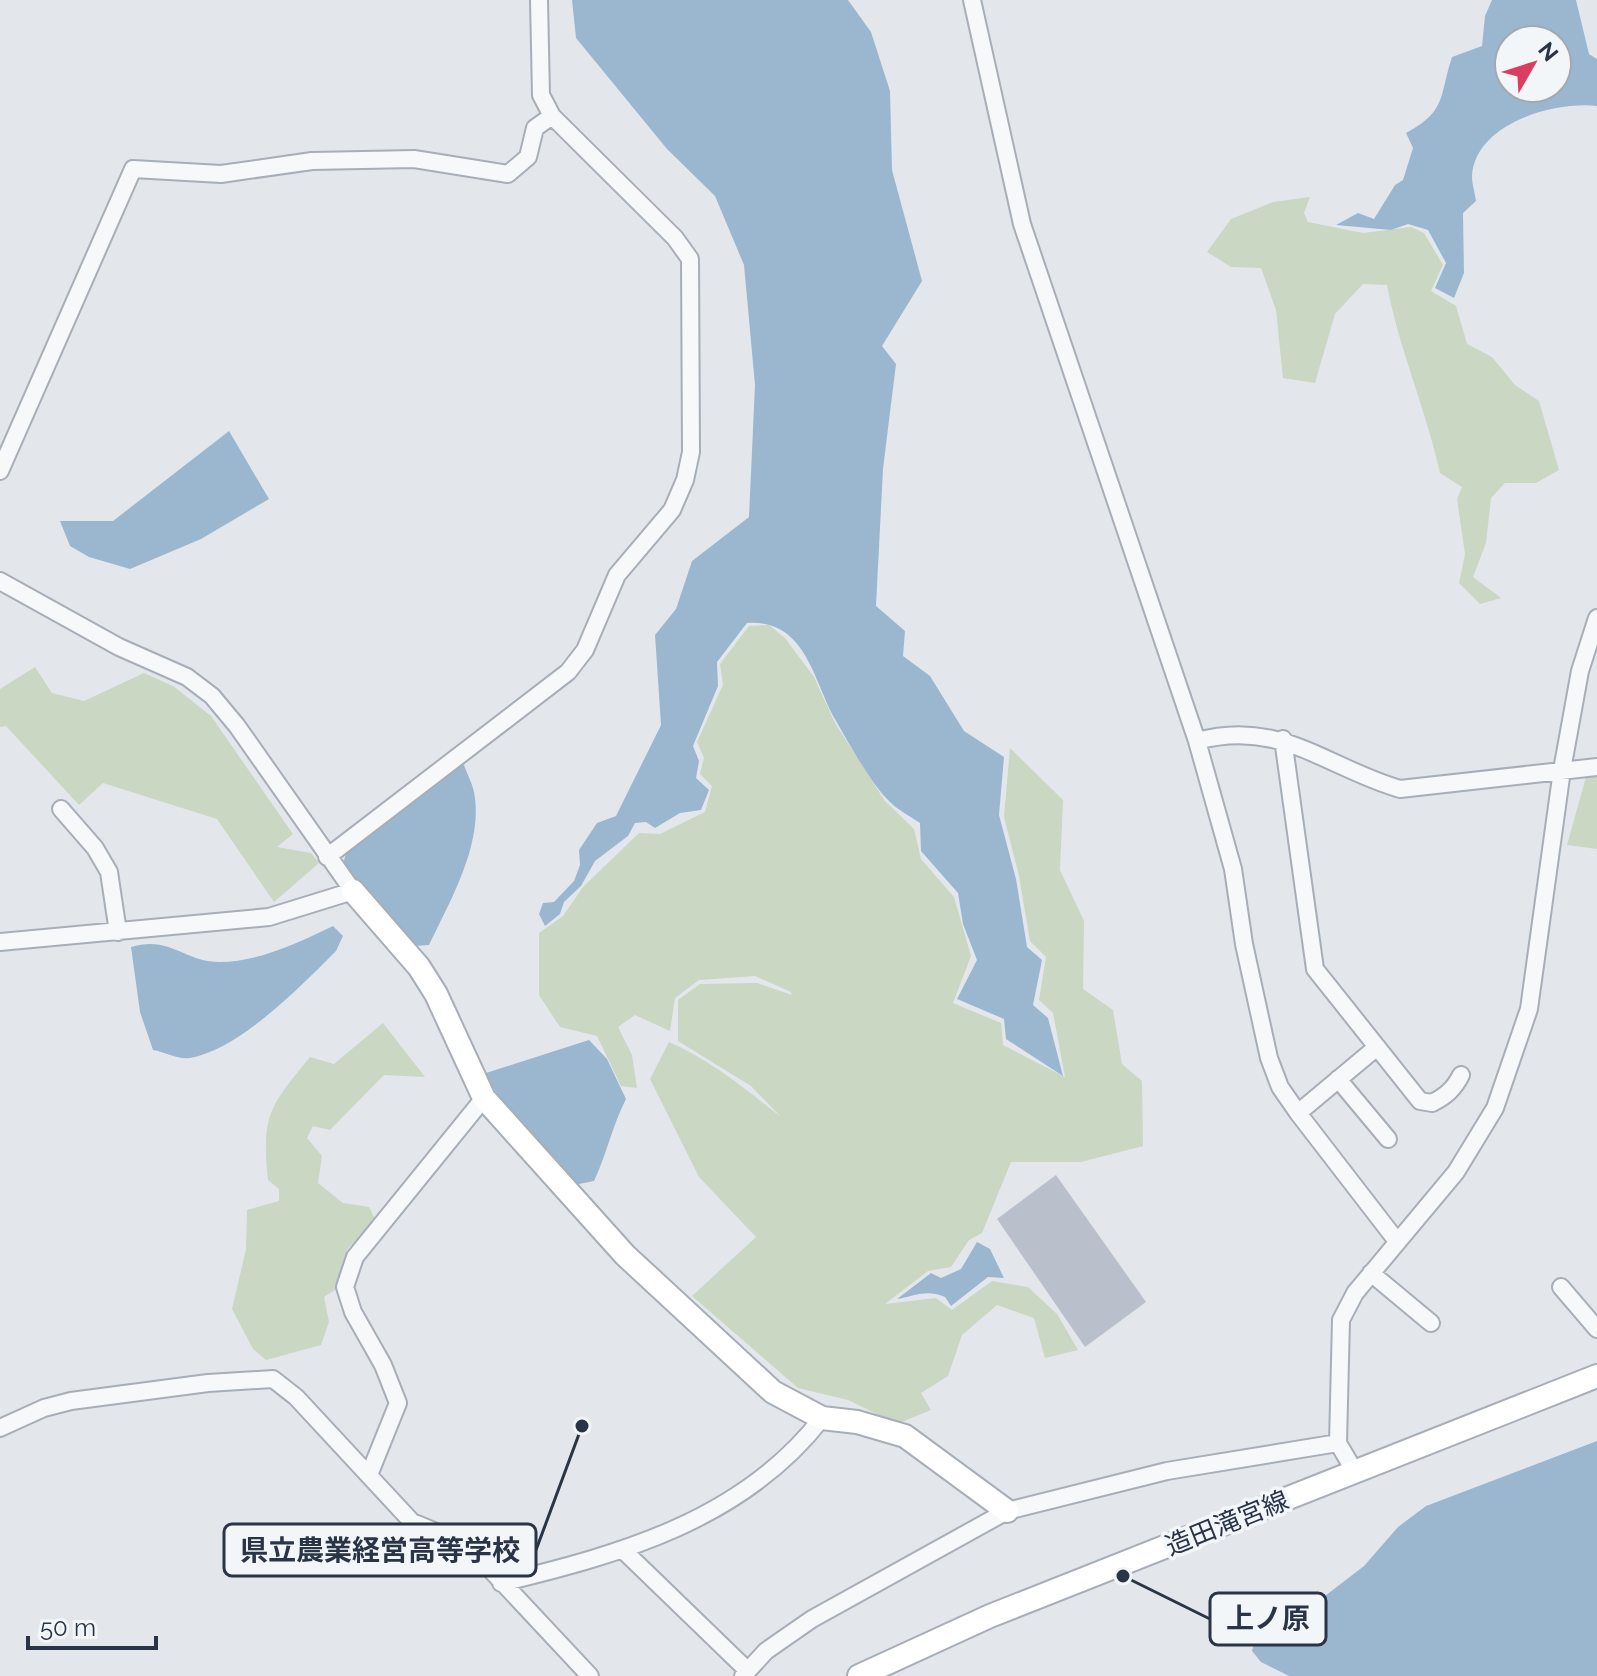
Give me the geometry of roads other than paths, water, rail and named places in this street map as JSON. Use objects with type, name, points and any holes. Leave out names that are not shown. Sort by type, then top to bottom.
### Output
[{"type":"street","points":[[327,857],[568,672],[585,650],[617,575],[672,510],[685,480],[691,452],[690,259],[675,238],[552,116],[541,95],[539,0]]},
{"type":"street","points":[[972,0],[1022,224],[1197,741],[1233,869],[1244,944],[1269,1058],[1280,1087],[1298,1113],[1396,1240]]},
{"type":"street","points":[[0,471],[133,169],[221,174],[312,161],[414,159],[508,174],[528,157],[535,128],[552,116]]},
{"type":"street","points":[[0,581],[119,647],[187,677],[212,696],[237,726],[327,857],[424,976],[484,1098],[625,1255],[773,1392],[822,1418],[857,1422],[905,1436],[1007,1511]]},
{"type":"street","points":[[1355,1472],[1338,1443],[1341,1320],[1355,1293],[1396,1240],[1456,1172],[1495,1108],[1529,1009],[1562,770],[1580,671],[1597,618]]},
{"type":"street","points":[[1197,741],[1214,736],[1283,739],[1400,789],[1597,767]]},
{"type":"street","points":[[1283,739],[1315,969],[1420,1101],[1432,1103],[1440,1099],[1454,1090],[1461,1075]]},
{"type":"street","points":[[61,809],[95,848],[109,872],[118,932]]},
{"type":"street","points":[[0,942],[269,917],[353,891]]},
{"type":"street","points":[[1298,1113],[1371,1052]]},
{"type":"street","points":[[1338,1079],[1388,1139]]},
{"type":"street","points":[[369,1475],[398,1403],[383,1365],[353,1312],[345,1287],[355,1257],[484,1098]]},
{"type":"street","points":[[1371,1273],[1431,1323]]},
{"type":"street","points":[[1561,1287],[1597,1329]]},
{"type":"street","points":[[0,1428],[44,1408],[71,1401],[252,1378],[273,1379],[412,1522],[466,1546],[590,1676]]},
{"type":"street","name":"造田滝宮線","points":[[859,1676],[990,1616],[1591,1382]]},
{"type":"street","points":[[501,1583],[624,1551],[732,1501],[773,1472],[822,1418]]},
{"type":"street","points":[[624,1551],[745,1673],[766,1651],[812,1619],[1007,1511],[1167,1471],[1338,1443]]},
{"type":"water","points":[[572,0],[848,0],[871,32],[890,91],[892,170],[922,281],[882,346],[896,364],[883,469],[876,606],[905,631],[903,656],[930,676],[964,731],[1004,757],[999,815],[1016,879],[1027,947],[1042,960],[1033,1005],[1048,1018],[1063,1076],[1006,1039],[1004,1019],[957,999],[977,960],[963,924],[958,893],[921,851],[920,823],[890,802],[860,762],[827,704],[805,655],[783,631],[767,624],[747,623],[717,662],[718,686],[693,746],[699,761],[696,778],[709,790],[701,810],[680,813],[655,828],[646,822],[635,823],[628,836],[595,861],[581,886],[564,902],[560,914],[545,926],[539,914],[543,903],[554,902],[574,881],[580,865],[579,850],[597,823],[616,816],[661,725],[655,635],[676,609],[692,561],[749,517],[755,385],[744,265],[715,196],[667,149],[576,38]]},
{"type":"water","points":[[1492,0],[1576,0],[1589,54],[1597,59],[1597,106],[1560,107],[1540,112],[1502,129],[1487,142],[1477,158],[1472,176],[1476,201],[1463,213],[1464,273],[1454,298],[1435,288],[1446,263],[1428,230],[1408,224],[1391,230],[1336,225],[1358,213],[1374,219],[1395,185],[1403,180],[1413,148],[1406,133],[1429,117],[1440,102],[1452,57],[1482,46],[1485,16]]},
{"type":"water","points":[[229,431],[269,499],[201,539],[130,569],[89,557],[70,546],[60,521],[113,521]]},
{"type":"water","points":[[463,762],[473,788],[476,811],[470,851],[429,945],[416,946],[343,864],[347,850]]},
{"type":"water","points":[[333,926],[343,936],[336,951],[248,1030],[209,1053],[190,1058],[153,1050],[140,1012],[131,947],[156,944],[207,961],[234,961],[278,950]]},
{"type":"water","points":[[589,1040],[607,1059],[626,1099],[594,1181],[574,1185],[526,1133],[483,1074]]},
{"type":"water","points":[[977,1242],[990,1249],[1004,1278],[988,1277],[951,1306],[945,1297],[932,1294],[897,1299],[931,1273],[941,1278],[961,1269]]},
{"type":"water","points":[[1597,1441],[1597,1676],[1289,1676],[1261,1662],[1252,1651],[1257,1631],[1321,1599],[1364,1566],[1398,1527],[1426,1506]]},
{"type":"place","name":"県立農業経営高等学校","points":[[582,1426]]},
{"type":"place","name":"上ノ原","points":[[1123,1576]]}]
